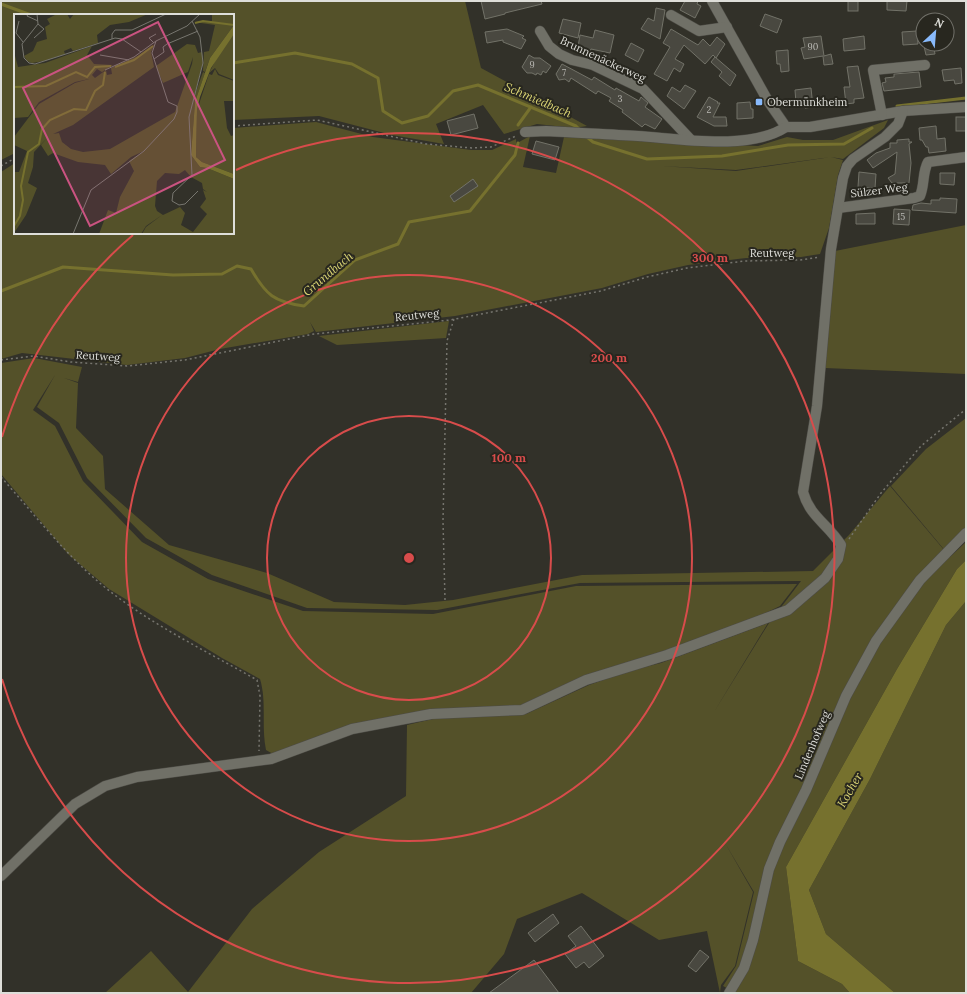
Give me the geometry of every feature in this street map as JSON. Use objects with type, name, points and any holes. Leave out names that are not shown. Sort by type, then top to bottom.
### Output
[{"type":"street","points":[[712,1],[768,102],[786,126]]},
{"type":"street","points":[[671,16],[698,31],[727,27]]},
{"type":"street","name":"Brunnenäckerweg","points":[[540,31],[549,46],[559,54],[572,60],[593,65],[642,89],[691,140]]},
{"type":"street","points":[[882,115],[873,70],[925,65]]},
{"type":"street","points":[[525,132],[546,131],[594,133],[691,140],[732,141],[776,133],[786,126],[810,128],[903,111],[966,108]]},
{"type":"street","name":"Sülzer Weg","points":[[842,545],[834,534],[807,506],[803,492],[817,406],[831,249],[843,178],[847,166],[853,159],[885,137],[898,124],[903,111]]},
{"type":"street","name":"Sülzer Weg","points":[[838,208],[920,196],[923,189],[924,169],[928,162],[966,157]]},
{"type":"street","name":"Lindenhofweg","points":[[729,993],[744,968],[753,940],[769,868],[780,842],[806,790],[846,696],[876,641],[920,580],[966,533]]},
{"type":"street","points":[[1,876],[74,804],[105,786],[137,777],[271,759],[352,729],[431,714],[522,710],[586,680],[667,655],[788,610],[825,578],[838,559],[842,545]]},
{"type":"path","points":[[234,126],[317,120],[375,134],[426,144],[472,148],[491,147],[525,132]]},
{"type":"path","points":[[1,166],[14,159]]},
{"type":"path","name":"Reutweg","points":[[1,360],[33,356],[71,362],[127,366],[185,360],[314,334],[454,319],[601,291],[647,277],[687,268],[745,261],[800,260],[819,257],[831,249]]},
{"type":"path","points":[[445,600],[442,521],[447,341],[454,319]]},
{"type":"path","points":[[842,545],[851,537],[881,493],[921,446],[966,409]]},
{"type":"path","points":[[1,477],[74,560],[107,589],[153,621],[257,680],[260,696],[259,761]]},
{"type":"shaded area","points":[[1,1],[465,1],[481,68],[587,126],[574,128],[537,124],[504,134],[483,105],[436,124],[444,144],[392,135],[319,116],[234,120],[234,14],[14,14],[14,154],[1,160]]},
{"type":"shaded area","points":[[888,120],[884,128],[843,159],[831,157],[843,160],[838,175],[829,228],[820,254],[801,257],[746,258],[688,265],[648,274],[602,288],[455,316],[316,332],[310,322],[314,331],[308,334],[220,349],[185,358],[127,365],[22,353],[1,359],[1,172],[14,164],[14,234],[234,234],[234,128],[316,122],[373,137],[471,150],[492,150],[516,139],[517,152],[519,142],[530,136],[523,167],[556,173],[564,137],[758,146],[787,137],[803,140],[833,140]],"holes":[[[831,157],[736,171],[661,166],[736,170]]]},
{"type":"shaded area","points":[[966,225],[966,374],[825,368],[835,251]]},
{"type":"shaded area","points":[[449,321],[446,338],[337,345],[319,336]]},
{"type":"shaded area","points":[[34,358],[82,367],[78,382],[64,378],[78,383],[76,428],[103,456],[105,489],[169,545],[267,573],[334,602],[405,605],[453,600],[582,575],[813,571],[849,535],[890,486],[950,557],[966,542],[966,560],[957,569],[897,669],[786,867],[798,961],[842,984],[850,993],[736,993],[723,986],[736,966],[754,892],[725,843],[753,892],[735,966],[721,985],[720,993],[707,931],[659,940],[582,893],[517,919],[504,954],[471,993],[105,993],[151,951],[188,992],[252,909],[319,852],[406,796],[407,725],[437,718],[526,714],[589,685],[628,671],[661,663],[768,623],[714,712],[769,623],[801,581],[580,583],[437,610],[307,608],[212,575],[146,538],[87,478],[59,423],[37,407],[55,375],[33,410],[55,426],[83,481],[142,542],[208,579],[303,611],[433,614],[576,586],[797,584],[780,606],[745,623],[522,707],[431,710],[273,754],[266,750],[263,696],[260,679],[222,658],[109,589],[68,554],[1,474],[1,363]]},
{"type":"shaded area","points":[[966,418],[966,529],[947,553],[891,486],[926,449]]},
{"type":"shaded area","points":[[966,601],[966,993],[895,993],[826,934],[809,890],[870,779],[946,625]]},
{"type":"water","name":"Kocher","points":[[966,560],[966,601],[946,625],[870,779],[809,890],[826,934],[895,993],[850,993],[842,984],[798,961],[786,867],[897,669],[957,569]]},
{"type":"building","points":[[481,1],[541,1],[542,4],[485,19]]},
{"type":"building","points":[[685,1],[698,1],[697,4],[701,6],[695,18],[680,10]]},
{"type":"building","points":[[848,1],[858,1],[858,11],[848,11]]},
{"type":"building","points":[[887,1],[907,1],[906,11],[887,10]]},
{"type":"building","points":[[656,8],[665,10],[660,39],[641,29],[648,18],[654,21]]},
{"type":"building","points":[[765,14],[782,20],[777,33],[760,26]]},
{"type":"building","points":[[563,19],[581,23],[578,38],[559,33]]},
{"type":"building","points":[[507,29],[524,36],[522,38],[526,40],[521,49],[503,42],[503,40],[487,43],[485,32]]},
{"type":"building","points":[[671,29],[698,45],[703,39],[710,46],[717,37],[725,44],[716,58],[713,55],[705,64],[684,45],[675,59],[684,64],[680,72],[674,68],[667,81],[654,74],[670,47],[663,43]]},
{"type":"building","points":[[595,30],[614,35],[610,53],[591,49],[590,51],[578,47],[580,35],[593,38]]},
{"type":"building","points":[[915,31],[915,44],[903,45],[902,32]]},
{"type":"building","points":[[821,36],[824,56],[831,54],[833,64],[824,65],[823,56],[804,59],[801,48],[805,47],[803,38]]},
{"type":"building","points":[[864,36],[865,49],[844,51],[843,39]]},
{"type":"building","points":[[631,43],[644,50],[638,62],[625,55]]},
{"type":"building","points":[[788,50],[789,71],[781,72],[780,64],[777,64],[776,51]]},
{"type":"building","points":[[925,52],[935,52],[935,54],[926,55]]},
{"type":"building","points":[[529,55],[534,58],[540,58],[551,66],[546,73],[543,71],[541,75],[537,73],[536,75],[527,73],[522,67]]},
{"type":"building","points":[[715,57],[736,75],[730,86],[719,76],[722,72],[711,62]]},
{"type":"building","points":[[562,64],[592,80],[594,77],[615,90],[616,88],[639,101],[641,97],[648,103],[645,107],[662,119],[655,129],[645,124],[642,127],[622,112],[623,110],[609,101],[611,98],[598,91],[596,94],[571,78],[569,82],[565,79],[559,80],[556,74]]},
{"type":"building","points":[[858,66],[864,98],[854,99],[854,103],[846,104],[844,87],[850,87],[847,67]]},
{"type":"building","points":[[961,68],[962,83],[955,84],[954,80],[944,81],[942,70]]},
{"type":"building","points":[[919,72],[921,87],[884,91],[882,83],[886,82],[885,78],[894,77],[894,74]]},
{"type":"building","points":[[685,85],[696,91],[684,109],[667,96],[672,87],[680,92]]},
{"type":"building","points":[[811,88],[813,107],[805,108],[804,105],[796,103],[795,90]]},
{"type":"building","points":[[709,97],[718,102],[717,103],[720,103],[713,117],[726,117],[727,126],[714,126],[697,117]]},
{"type":"building","points":[[750,102],[751,109],[753,109],[753,118],[737,119],[737,103]]},
{"type":"building","points":[[474,114],[478,128],[451,135],[447,121]]},
{"type":"building","points":[[956,117],[966,117],[966,131],[956,131]]},
{"type":"building","points":[[936,126],[937,139],[945,138],[946,151],[929,153],[928,147],[926,147],[922,140],[920,140],[919,128]]},
{"type":"building","points":[[909,139],[909,142],[912,142],[909,144],[911,163],[909,183],[892,183],[888,178],[895,174],[897,152],[873,168],[867,160],[876,153],[890,148],[890,143],[897,143],[897,140]]},
{"type":"building","points":[[536,141],[559,147],[555,160],[532,154]]},
{"type":"building","points":[[859,172],[876,174],[875,188],[858,187]]},
{"type":"building","points":[[940,173],[955,173],[954,185],[940,184]]},
{"type":"building","points":[[473,179],[478,186],[454,202],[450,196]]},
{"type":"building","points":[[940,198],[957,199],[956,213],[912,210],[913,205],[921,203],[931,204],[931,200],[940,200]]},
{"type":"building","points":[[894,209],[910,210],[909,225],[893,224]]},
{"type":"building","points":[[875,213],[875,224],[856,224],[856,214]]},
{"type":"building","points":[[553,914],[559,923],[535,942],[528,933]]},
{"type":"building","points":[[581,926],[604,956],[589,968],[584,962],[576,968],[565,954],[576,946],[568,936]]},
{"type":"building","points":[[700,950],[709,957],[696,972],[688,966]]},
{"type":"building","points":[[534,960],[559,993],[489,993]]},
{"type":"waterway","name":"Schmiedbach","points":[[1,4],[28,14]]},
{"type":"waterway","name":"Schmiedbach","points":[[234,63],[295,53],[352,64],[378,78],[383,111],[402,123],[428,116],[453,91],[478,85],[576,126],[580,130]]},
{"type":"waterway","name":"Schmiedbach","points":[[897,106],[966,98]]},
{"type":"waterway","name":"Grundbach","points":[[518,125],[531,107]]},
{"type":"waterway","name":"Schmiedbach","points":[[587,137],[593,142],[647,159],[722,156],[788,145],[844,144],[872,128]]},
{"type":"waterway","name":"Grundbach","points":[[1,291],[63,267],[173,275],[222,274],[237,266],[251,269],[261,285],[272,296],[285,302],[304,306],[355,260],[398,244],[409,222],[470,211],[515,155],[518,143]]},
{"type":"place","name":"Obermünkheim","points":[[759,102]]}]
